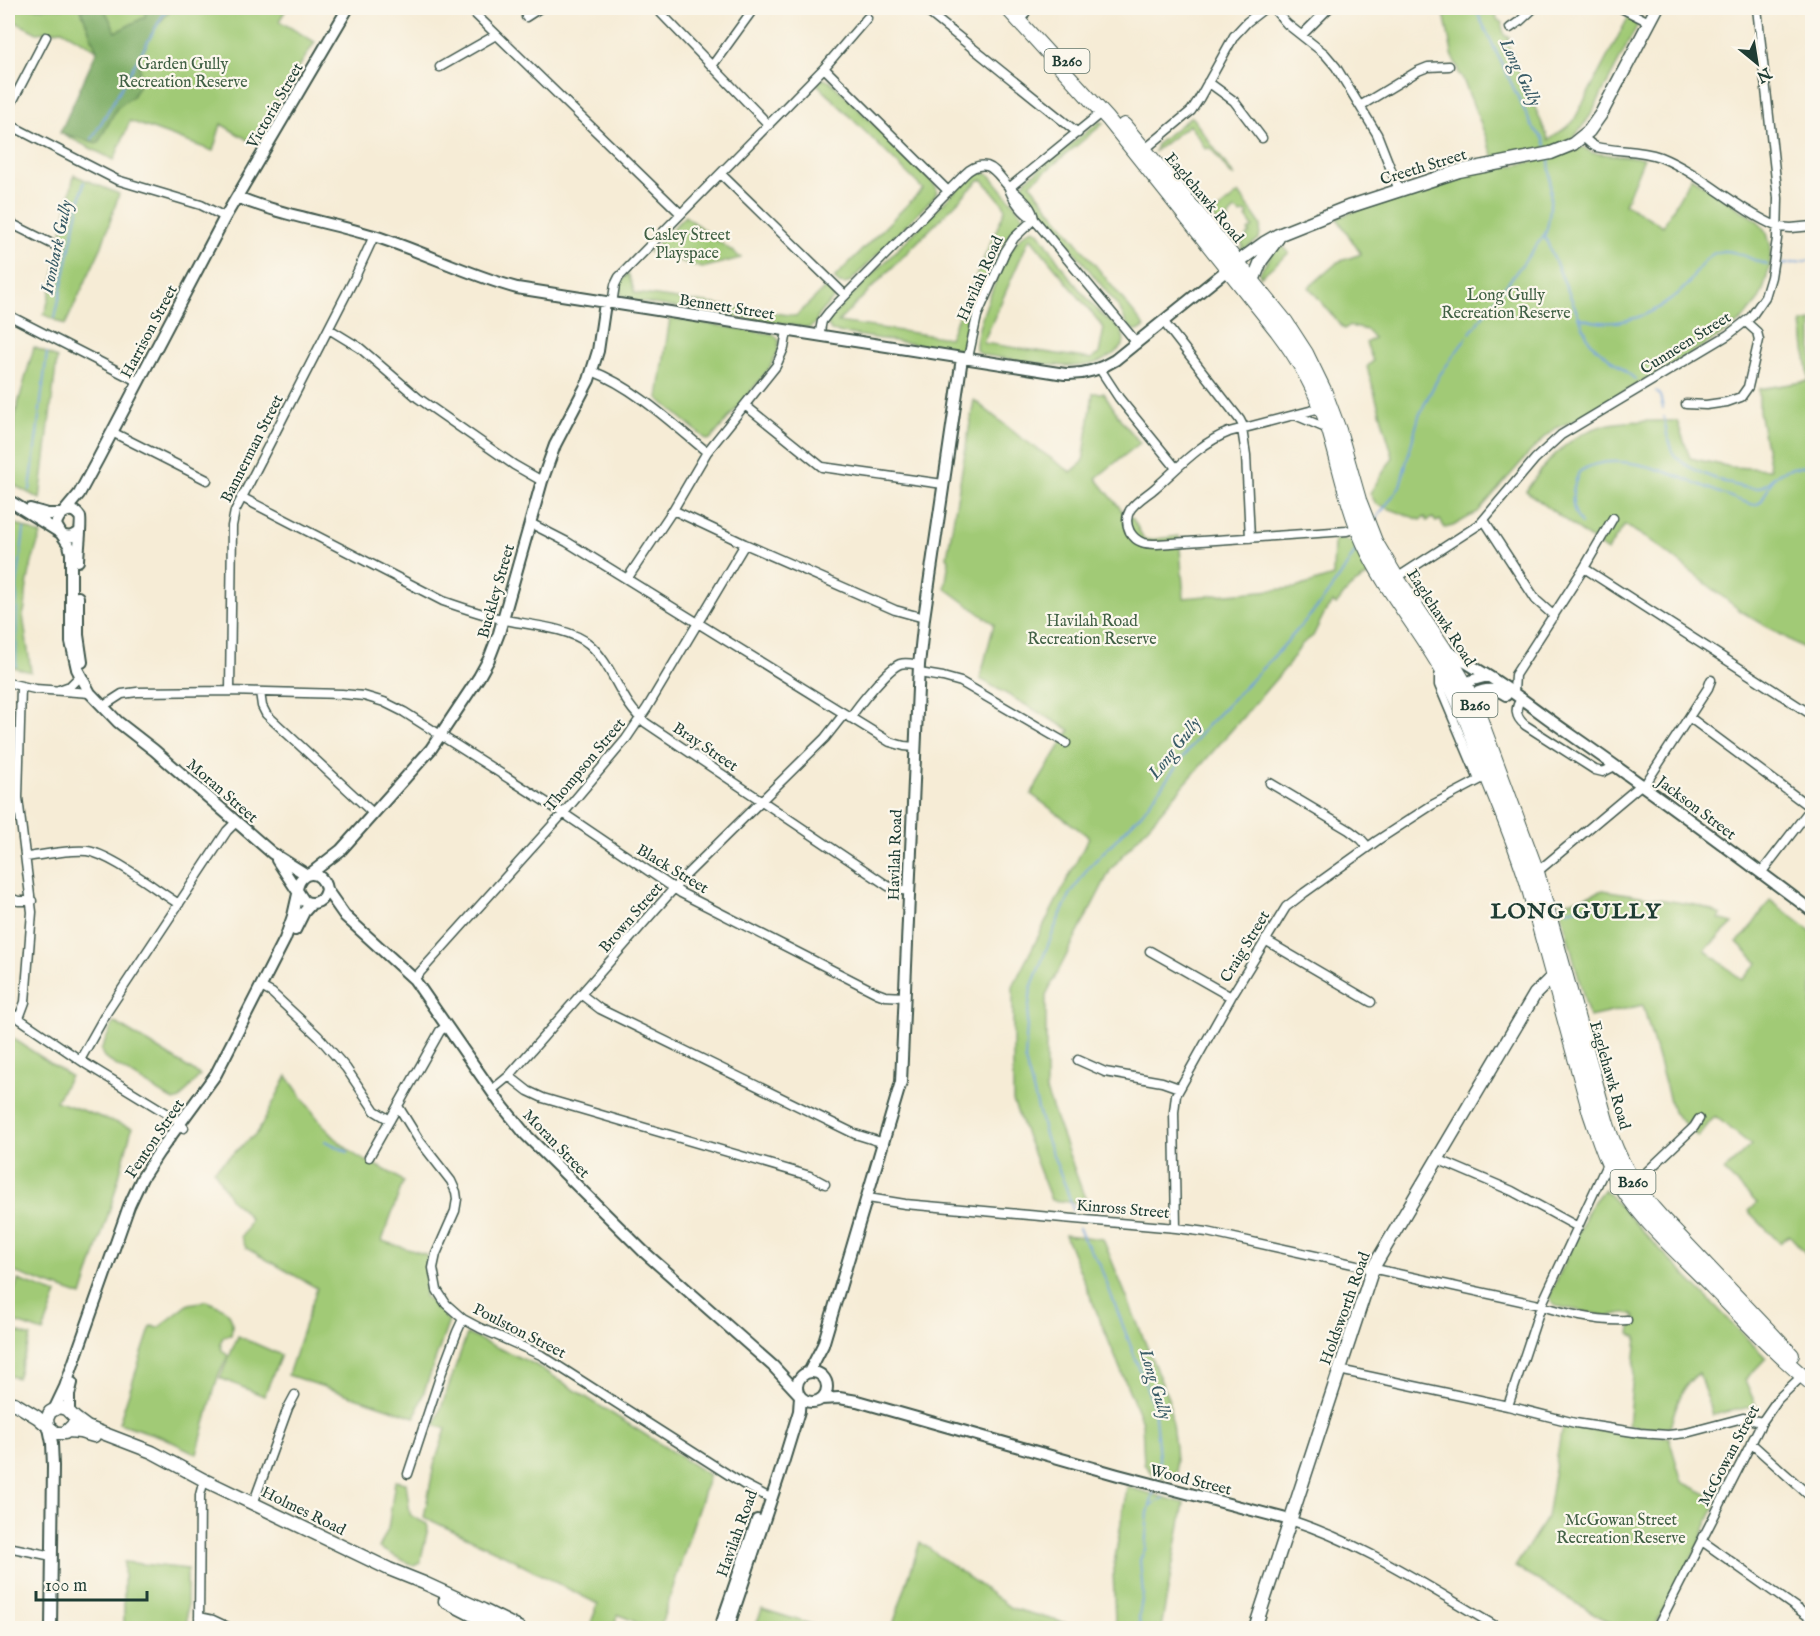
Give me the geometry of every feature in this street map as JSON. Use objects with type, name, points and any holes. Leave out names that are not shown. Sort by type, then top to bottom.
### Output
[{"type":"main road","name":"Eaglehawk Road","points":[[1007,8],[1023,13],[1232,266],[1253,281],[1286,322],[1324,390],[1337,423],[1365,533]]},
{"type":"main road","points":[[1583,137],[1601,114],[1657,8]]},
{"type":"main road","name":"Eaglehawk Road","points":[[1105,110],[1144,150],[1232,266],[1291,350],[1307,377],[1321,408],[1365,533],[1442,675],[1462,693],[1478,713],[1537,872],[1590,1113],[1608,1162],[1620,1184],[1643,1216],[1742,1317],[1809,1376]]},
{"type":"main road","name":"Creeth Street","points":[[1232,266],[1282,233],[1399,190],[1468,168],[1556,152],[1583,137]]},
{"type":"main road","points":[[1253,281],[1261,261],[1282,233]]},
{"type":"main road","name":"Eaglehawk Road","points":[[1392,581],[1445,650],[1462,693],[1483,778],[1522,864],[1618,1155],[1634,1184],[1652,1207],[1809,1376]]},
{"type":"main road","points":[[1478,713],[1492,768],[1490,774],[1483,778]]},
{"type":"main road","name":"Holdsworth Road","points":[[1255,1629],[1373,1268],[1535,994],[1544,983],[1560,976]]},
{"type":"main road","points":[[11,1401],[52,1410],[62,1408],[70,1412],[72,1424],[67,1432],[56,1434],[11,1401]]},
{"type":"main road","points":[[48,1427],[46,1419],[52,1410]]},
{"type":"main road","name":"Holmes Road","points":[[70,1412],[87,1427],[152,1452],[253,1504],[389,1569],[424,1583],[498,1629]]},
{"type":"main road","name":"Holmes Road","points":[[67,1432],[86,1433],[204,1480]]},
{"type":"main road","name":"Holmes Road","points":[[479,1619],[519,1629]]},
{"type":"street","name":"Victoria Street","points":[[225,217],[348,8]]},
{"type":"street","points":[[469,8],[681,214]]},
{"type":"street","points":[[526,16],[540,8]]},
{"type":"street","points":[[656,8],[769,125]]},
{"type":"street","points":[[712,66],[754,8]]},
{"type":"street","points":[[923,8],[1078,133]]},
{"type":"street","points":[[1144,150],[1191,111],[1234,36],[1265,8]]},
{"type":"street","points":[[1273,8],[1287,24],[1331,60],[1380,140],[1399,190]]},
{"type":"street","points":[[1302,35],[1329,8]]},
{"type":"street","points":[[1510,28],[1534,8]]},
{"type":"street","points":[[1621,8],[1649,22]]},
{"type":"street","name":"Cunneen Street","points":[[1392,581],[1474,529],[1535,459],[1561,435],[1716,342],[1746,322],[1760,304],[1768,287],[1778,227],[1778,198],[1757,8]]},
{"type":"street","points":[[608,303],[619,277],[824,68],[867,18]]},
{"type":"street","points":[[440,67],[496,35]]},
{"type":"street","points":[[8,110],[46,37]]},
{"type":"street","points":[[1360,106],[1418,71],[1428,67],[1449,66]]},
{"type":"street","points":[[824,68],[948,191]]},
{"type":"street","points":[[1208,82],[1234,101],[1262,138]]},
{"type":"street","points":[[1010,188],[1105,110]]},
{"type":"street","points":[[8,124],[117,180],[201,205],[225,217]]},
{"type":"street","points":[[1583,137],[1600,148],[1634,150],[1666,159],[1778,227],[1812,226]]},
{"type":"street","points":[[819,336],[825,316],[845,295],[969,170],[976,166],[985,166],[995,171],[1010,188],[1012,196],[1027,215],[1034,219],[1137,343]]},
{"type":"street","points":[[721,174],[845,295]]},
{"type":"street","name":"Bennett Street","points":[[237,197],[268,208],[374,236],[502,284],[608,303],[1065,374],[1080,374],[1100,369]]},
{"type":"street","name":"Harrison Street","points":[[62,513],[79,494],[225,217]]},
{"type":"street","name":"Havilah Road","points":[[825,1379],[822,1366],[823,1345],[901,1082],[919,669],[943,484],[965,358],[977,316],[1005,252],[1014,238],[1034,219]]},
{"type":"street","points":[[8,222],[58,247]]},
{"type":"street","name":"Bannerman Street","points":[[230,691],[232,526],[235,511],[356,277],[374,236]]},
{"type":"street","name":"Creeth Street","points":[[1100,369],[1137,343],[1232,266]]},
{"type":"street","name":"Buckley Street","points":[[308,874],[341,850],[374,814],[441,736],[479,676],[494,647],[542,481],[555,445],[584,393],[592,371],[608,303]]},
{"type":"street","points":[[8,315],[139,382]]},
{"type":"street","points":[[1163,321],[1240,420],[1246,455],[1250,538]]},
{"type":"street","points":[[1686,404],[1702,406],[1727,402],[1738,399],[1746,392],[1759,340],[1757,333],[1746,322]]},
{"type":"street","points":[[329,329],[360,348],[428,405],[514,465],[542,481]]},
{"type":"street","points":[[627,579],[673,510],[707,452],[776,366],[784,348],[787,331]]},
{"type":"street","points":[[1100,369],[1119,398],[1176,468]]},
{"type":"street","points":[[592,371],[616,382],[656,410],[707,452]]},
{"type":"street","points":[[746,406],[822,467],[943,484]]},
{"type":"street","points":[[1321,408],[1220,436],[1176,468],[1131,508],[1127,522],[1132,535],[1141,544],[1171,544],[1347,531],[1365,533]]},
{"type":"street","points":[[1295,415],[1328,429]]},
{"type":"street","points":[[112,432],[207,480]]},
{"type":"street","name":"Harrison Street","points":[[79,515],[81,501],[98,459]]},
{"type":"street","name":"Bray Street","points":[[241,497],[467,610],[554,630],[582,639],[602,658],[640,718],[888,886],[909,891]]},
{"type":"street","points":[[10,502],[38,512],[72,511],[79,515],[82,523],[78,548],[78,635],[84,680]]},
{"type":"street","points":[[10,502],[60,533],[70,537],[80,531]]},
{"type":"street","points":[[673,510],[895,610],[924,618]]},
{"type":"street","points":[[62,513],[56,525],[69,545],[71,553],[71,642],[74,658],[84,680]]},
{"type":"street","points":[[1501,684],[1515,675],[1584,568],[1613,518]]},
{"type":"street","points":[[1484,520],[1536,600],[1554,615]]},
{"type":"street","points":[[530,523],[559,537],[890,742],[915,747]]},
{"type":"street","name":"Thompson Street","points":[[414,980],[612,757],[640,718],[745,544]]},
{"type":"street","points":[[1584,568],[1812,715]]},
{"type":"street","name":"Jackson Street","points":[[1445,650],[1501,684],[1540,714],[1643,785],[1812,911]]},
{"type":"street","name":"Brown Street","points":[[492,1090],[509,1076],[582,995],[674,888],[861,703],[893,668],[904,663],[919,669]]},
{"type":"street","points":[[919,669],[961,682],[1066,743]]},
{"type":"street","name":"Eaglehawk Road","points":[[1442,675],[1439,685],[1483,778]]},
{"type":"street","points":[[1515,675],[1518,698],[1516,709],[1519,720],[1595,770],[1603,772],[1615,766]]},
{"type":"street","points":[[1462,693],[1488,676]]},
{"type":"street","points":[[58,691],[84,680]]},
{"type":"street","name":"Moran Street","points":[[84,680],[90,693],[118,722],[154,750],[272,853],[308,874]]},
{"type":"street","name":"Moran Street","points":[[84,680],[154,750]]},
{"type":"street","points":[[1537,872],[1643,785],[1711,680]]},
{"type":"street","points":[[8,683],[21,687],[90,693]]},
{"type":"street","points":[[19,1018],[25,1002],[32,912],[18,798],[21,687]]},
{"type":"street","name":"Jackson Street","points":[[1462,693],[1495,689],[1518,698]]},
{"type":"street","name":"Black Street","points":[[108,703],[117,696],[129,692],[230,691],[364,696],[395,708],[441,736],[563,813],[674,888],[877,993],[885,996],[905,997]]},
{"type":"street","points":[[260,692],[266,714],[374,814]]},
{"type":"street","points":[[1689,717],[1811,808],[1761,873]]},
{"type":"street","name":"Craig Street","points":[[1176,1228],[1174,1102],[1179,1088],[1279,916],[1291,903],[1368,847],[1432,805],[1483,778]]},
{"type":"street","points":[[1270,783],[1348,830],[1368,847]]},
{"type":"street","points":[[9,795],[18,798]]},
{"type":"street","points":[[80,1060],[107,1012],[227,831],[237,822]]},
{"type":"street","name":"Buckley Street","points":[[326,886],[328,872],[341,850]]},
{"type":"street","points":[[26,857],[75,851],[96,853],[179,904]]},
{"type":"street","name":"Moran Street","points":[[272,853],[298,892]]},
{"type":"street","points":[[308,874],[319,876],[326,886],[324,897],[315,902],[304,901],[298,892],[299,880],[308,874]]},
{"type":"street","name":"Moran Street","points":[[326,886],[345,916],[414,980],[526,1135],[643,1251],[773,1366],[799,1394]]},
{"type":"street","name":"Fenton Street","points":[[263,988],[288,931],[298,892]]},
{"type":"street","points":[[8,897],[18,901],[32,901]]},
{"type":"street","name":"Moran Street","points":[[315,902],[345,916]]},
{"type":"street","name":"Fenton Street","points":[[70,1412],[68,1404],[71,1386],[138,1200],[160,1160],[213,1079],[298,922],[304,912],[315,902]]},
{"type":"street","points":[[1265,940],[1371,1002]]},
{"type":"street","points":[[1150,951],[1231,997]]},
{"type":"street","points":[[263,988],[318,1036],[346,1068],[375,1111],[390,1120]]},
{"type":"street","points":[[582,995],[600,1009],[628,1023],[855,1134],[884,1143]]},
{"type":"street","points":[[8,1011],[182,1126]]},
{"type":"street","points":[[369,1157],[440,1031],[447,1026]]},
{"type":"street","points":[[1078,1060],[1105,1072],[1161,1082],[1179,1088]]},
{"type":"street","points":[[509,1076],[528,1091],[543,1098],[810,1176],[825,1184]]},
{"type":"street","name":"Poulston Street","points":[[398,1106],[419,1140],[451,1181],[456,1192],[457,1205],[436,1254],[433,1275],[437,1290],[453,1311],[463,1319],[500,1338],[541,1355],[743,1485],[769,1498]]},
{"type":"street","points":[[1634,1184],[1694,1127],[1699,1119]]},
{"type":"street","name":"Fenton Street","points":[[52,1410],[65,1387],[135,1193],[150,1166],[182,1126]]},
{"type":"street","points":[[1437,1159],[1506,1188],[1578,1227]]},
{"type":"street","points":[[1508,1406],[1541,1306],[1608,1162]]},
{"type":"street","name":"Kinross Street","points":[[868,1198],[905,1204],[1208,1232],[1606,1320],[1627,1320]]},
{"type":"street","points":[[408,1474],[445,1364],[463,1319]]},
{"type":"street","name":"Havilah Road","points":[[805,1374],[823,1345]]},
{"type":"street","name":"Moran Street","points":[[773,1366],[791,1374],[805,1374]]},
{"type":"street","points":[[1339,1370],[1508,1406],[1575,1423],[1658,1435],[1697,1431],[1743,1418],[1761,1422]]},
{"type":"street","points":[[817,1372],[825,1379],[826,1391],[819,1400],[808,1401],[799,1394],[797,1384],[805,1374],[817,1372]]},
{"type":"street","name":"McGowan Street","points":[[1661,1628],[1761,1422],[1774,1404],[1809,1376]]},
{"type":"street","name":"Wood Street","points":[[825,1379],[857,1401]]},
{"type":"street","name":"Havilah Road","points":[[720,1629],[794,1430],[800,1408],[799,1394]]},
{"type":"street","points":[[253,1504],[288,1408],[295,1395]]},
{"type":"street","name":"Wood Street","points":[[819,1400],[839,1398],[857,1401],[1151,1484],[1290,1520],[1333,1535],[1366,1551],[1499,1629]]},
{"type":"street","name":"Havilah Road","points":[[794,1430],[819,1400]]},
{"type":"street","points":[[48,1427],[52,1443],[53,1466],[51,1629]]},
{"type":"street","points":[[53,1466],[67,1432]]},
{"type":"street","points":[[1751,1443],[1812,1498]]},
{"type":"street","points":[[199,1629],[200,1495],[204,1480]]},
{"type":"street","name":"Havilah Road","points":[[728,1629],[769,1498]]},
{"type":"street","points":[[1702,1541],[1812,1619]]},
{"type":"street","points":[[8,1547],[52,1556]]},
{"type":"street","points":[[199,1617],[213,1620],[230,1629]]},
{"type":"green space","name":"Garden Gully Recreation Reserve","points":[[8,8],[287,8],[279,21],[315,42],[251,142],[221,124],[213,151],[130,121],[114,160],[64,135],[104,54],[62,30],[37,33],[8,18]]},
{"type":"green space","points":[[104,8],[116,32],[145,17],[146,8],[172,8],[155,28],[139,60],[140,82],[133,96],[117,108],[98,143],[60,133],[97,51],[81,10]]},
{"type":"green space","points":[[1443,8],[1495,8],[1497,19],[1502,23],[1505,36],[1509,37],[1508,45],[1549,140],[1573,122],[1629,16],[1634,19],[1637,26],[1590,116],[1576,135],[1562,145],[1494,157],[1462,77],[1458,73]]},
{"type":"green space","points":[[823,79],[830,81],[933,183],[937,190],[933,198],[851,281],[845,284],[839,283],[834,278],[923,189],[816,83]]},
{"type":"green space","points":[[1191,116],[1235,177],[1230,174],[1210,148],[1205,149],[1189,125],[1155,151],[1157,144]]},
{"type":"green space","points":[[1099,122],[1104,123],[1030,184],[1145,327],[1138,331],[1129,326],[1120,309],[1032,198],[1021,189],[1027,179]]},
{"type":"green space","name":"Long Gully Recreation Reserve","points":[[1583,147],[1592,153],[1644,158],[1625,204],[1663,226],[1691,177],[1758,221],[1767,233],[1771,247],[1770,265],[1763,291],[1757,302],[1741,321],[1718,337],[1580,418],[1554,429],[1531,451],[1478,512],[1453,526],[1445,528],[1440,520],[1436,522],[1433,518],[1427,521],[1425,517],[1420,520],[1376,504],[1370,493],[1393,457],[1367,367],[1373,361],[1366,343],[1374,338],[1367,330],[1349,326],[1344,329],[1309,287],[1338,262],[1361,254],[1337,218],[1427,184],[1548,158]]},
{"type":"green space","points":[[981,172],[990,175],[1023,215],[1023,219],[1005,241],[990,270],[964,347],[957,351],[831,331],[827,323],[831,317],[973,174]],"holes":[[[979,180],[983,180],[1004,205],[1005,210],[949,338],[838,322]]]},
{"type":"green space","points":[[74,175],[119,194],[102,246],[65,325],[43,314],[46,310],[59,255],[64,251],[64,246],[60,241]]},
{"type":"green space","points":[[1239,193],[1261,225],[1259,239],[1242,251],[1241,243],[1253,227],[1246,217],[1248,215],[1246,212],[1241,214],[1235,210],[1227,222],[1219,224],[1212,215]]},
{"type":"green space","name":"Casley Street Playspace","points":[[685,216],[741,258],[702,268],[649,252]]},
{"type":"green space","points":[[1030,230],[1038,231],[1078,288],[1123,334],[1123,345],[1113,354],[1092,364],[1069,366],[982,355],[976,350],[979,327],[996,280],[1015,244]],"holes":[[[1030,237],[1104,328],[1099,354],[1091,359],[983,343]]]},
{"type":"green space","points":[[1280,242],[1289,253],[1260,277],[1260,272]]},
{"type":"green space","points":[[628,273],[635,293],[796,316],[829,284],[835,293],[834,298],[819,314],[815,324],[809,328],[627,300],[621,295],[619,285]]},
{"type":"green space","points":[[670,318],[773,334],[779,340],[778,351],[769,369],[711,439],[707,440],[658,398]]},
{"type":"green space","points":[[1812,321],[1812,653],[1742,612],[1656,544],[1625,525],[1607,551],[1526,491],[1543,467],[1575,438],[1601,426],[1624,422],[1677,421],[1690,458],[1731,467],[1770,469],[1759,411],[1759,389],[1809,381],[1802,323]]},
{"type":"green space","points":[[34,347],[57,358],[40,499],[8,482],[16,411]]},
{"type":"green space","name":"Havilah Road Recreation Reserve","points":[[1093,393],[1104,393],[1121,420],[1140,443],[1096,478],[1123,512],[1133,519],[1144,539],[1179,536],[1184,598],[1295,588],[1333,576],[1334,540],[1343,539],[1355,543],[1369,575],[1350,587],[1336,605],[1333,602],[1325,612],[1313,636],[1302,644],[1289,664],[1111,869],[1046,995],[1046,1091],[1087,1204],[1051,1200],[1013,1101],[1013,986],[1089,837],[1031,794],[1070,730],[980,679],[994,624],[945,588],[949,560],[947,557],[974,400],[1020,437],[1071,472],[1083,462]]},
{"type":"green space","points":[[10,521],[41,535],[31,566],[23,615],[31,672],[8,666]]},
{"type":"green space","points":[[1603,890],[1701,906],[1721,915],[1719,919],[1733,923],[1705,950],[1742,980],[1758,963],[1737,942],[1747,933],[1770,900],[1812,932],[1812,1260],[1789,1235],[1780,1243],[1748,1211],[1757,1203],[1724,1171],[1751,1145],[1715,1116],[1698,1137],[1673,1112],[1643,1005],[1589,1017],[1559,903]]},
{"type":"green space","points":[[114,1022],[200,1075],[180,1099],[174,1101],[104,1058],[101,1050]]},
{"type":"green space","points":[[8,1035],[70,1076],[56,1101],[132,1128],[113,1199],[82,1296],[8,1270]]},
{"type":"green space","points":[[287,1076],[317,1118],[343,1146],[360,1158],[392,1173],[403,1182],[382,1241],[427,1255],[425,1296],[449,1321],[415,1417],[288,1375],[317,1288],[246,1248],[241,1236],[250,1219],[231,1200],[214,1170],[258,1132]]},
{"type":"green space","points":[[1604,1189],[1766,1358],[1745,1380],[1756,1406],[1712,1415],[1699,1373],[1684,1390],[1670,1427],[1646,1428],[1628,1425],[1637,1337],[1630,1334],[1636,1322],[1634,1315],[1624,1313],[1605,1316],[1556,1306],[1551,1302],[1550,1297],[1591,1205]]},
{"type":"green space","points":[[1065,1235],[1103,1239],[1169,1401],[1177,1476],[1168,1479],[1153,1475],[1144,1464],[1142,1422]]},
{"type":"green space","points":[[18,1280],[57,1294],[43,1332],[8,1320],[8,1310]]},
{"type":"green space","points":[[206,1301],[228,1312],[232,1328],[231,1335],[224,1336],[220,1343],[222,1350],[228,1356],[218,1376],[197,1454],[162,1437],[119,1423],[152,1326],[158,1328],[189,1304]]},
{"type":"green space","points":[[8,1329],[31,1337],[17,1378],[8,1375]]},
{"type":"green space","points":[[467,1334],[534,1364],[709,1475],[660,1628],[648,1628],[618,1614],[613,1628],[589,1628],[598,1604],[519,1562],[424,1517],[434,1465],[446,1429],[435,1425]]},
{"type":"green space","points":[[238,1336],[281,1355],[264,1396],[220,1378]]},
{"type":"green space","name":"McGowan Street Recreation Reserve","points":[[1562,1426],[1669,1438],[1682,1482],[1717,1499],[1688,1565],[1652,1628],[1619,1628],[1515,1567],[1547,1517]]},
{"type":"green space","points":[[395,1481],[406,1483],[410,1514],[427,1524],[428,1528],[420,1563],[414,1566],[379,1548],[388,1529]]},
{"type":"green space","points":[[1127,1487],[1184,1503],[1161,1628],[1113,1628],[1115,1621],[1113,1570]]},
{"type":"green space","points":[[920,1542],[1011,1608],[1083,1628],[892,1628]]},
{"type":"green space","points":[[124,1562],[187,1569],[187,1628],[124,1628]]},
{"type":"green space","points":[[762,1609],[823,1628],[755,1628]]},
{"type":"waterway","name":"Ironbark Gully","points":[[92,139],[167,8]]},
{"type":"waterway","name":"Long Gully","points":[[1475,8],[1532,126],[1543,138],[1546,146]]},
{"type":"waterway","name":"Long Gully","points":[[1470,333],[1545,234],[1550,208],[1549,159]]},
{"type":"waterway","name":"Ironbark Gully","points":[[55,318],[84,182]]},
{"type":"waterway","points":[[1544,235],[1589,340],[1635,379]]},
{"type":"waterway","points":[[1578,317],[1592,321],[1622,321],[1651,312],[1687,285],[1706,259],[1723,251],[1734,252],[1767,265]]},
{"type":"waterway","points":[[1781,265],[1812,260]]},
{"type":"waterway","name":"Long Gully","points":[[1374,522],[1400,486],[1419,416],[1427,399],[1439,376],[1467,337]]},
{"type":"waterway","name":"Ironbark Gully","points":[[30,490],[47,353]]},
{"type":"waterway","points":[[1656,391],[1663,408]]},
{"type":"waterway","points":[[1664,417],[1673,453],[1688,466],[1725,482],[1758,488],[1785,470],[1812,465]]},
{"type":"waterway","points":[[1581,524],[1574,512],[1572,499],[1574,485],[1579,472],[1598,463],[1619,462],[1642,465],[1755,505],[1761,502],[1773,478]]},
{"type":"waterway","name":"Ironbark Gully","points":[[16,666],[17,585],[24,529]]},
{"type":"waterway","name":"Long Gully","points":[[1073,1211],[1046,1138],[1025,1061],[1031,988],[1058,920],[1070,895],[1088,868],[1142,813],[1204,729],[1279,651],[1321,603],[1359,545]]},
{"type":"waterway","points":[[1567,910],[1594,904]]},
{"type":"waterway","points":[[325,1141],[348,1152]]},
{"type":"waterway","name":"Long Gully","points":[[1079,1228],[1099,1263],[1154,1407],[1160,1467],[1157,1482]]},
{"type":"waterway","name":"Long Gully","points":[[1140,1628],[1139,1616],[1143,1594],[1140,1560],[1145,1549],[1148,1513],[1155,1487]]},
{"type":"waterway","points":[[1150,1506],[1163,1498]]},
{"type":"district","name":"LONG GULLY","points":[[1576,910]]}]
